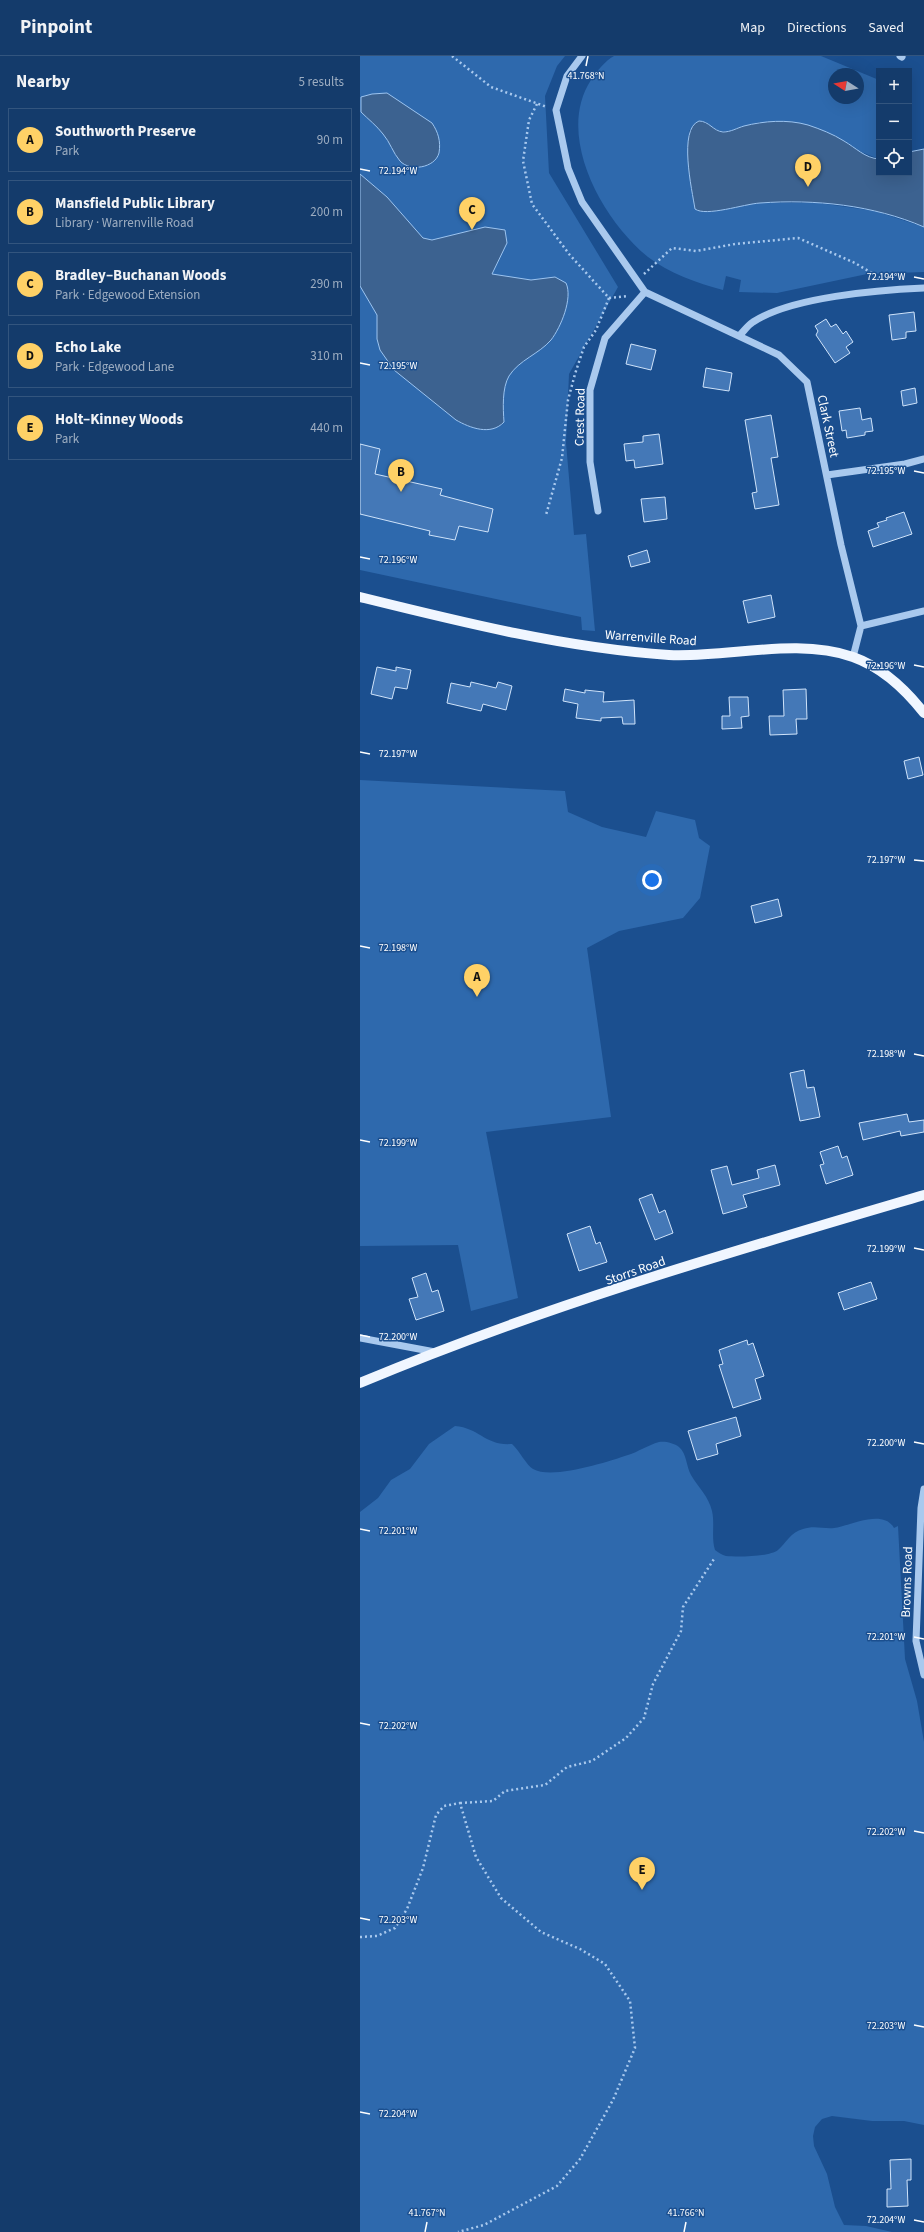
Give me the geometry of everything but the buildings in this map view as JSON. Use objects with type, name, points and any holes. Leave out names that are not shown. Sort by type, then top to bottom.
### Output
[{"type":"main road","name":"Warrenville Road","points":[[360,597],[515,632],[624,650],[694,655],[789,649],[821,651],[853,657],[882,673],[902,688],[924,712]]},
{"type":"main road","name":"Storrs Road","points":[[360,1383],[435,1352],[672,1271],[924,1195]]},
{"type":"street","points":[[582,56],[567,76],[556,110],[568,168],[582,202],[645,292]]},
{"type":"street","points":[[740,335],[751,322],[778,309],[853,294],[924,288]]},
{"type":"street","name":"Crest Road","points":[[598,511],[590,462],[590,390],[605,338],[645,292]]},
{"type":"street","name":"Clark Street","points":[[645,292],[740,335],[779,355],[807,382],[841,545],[861,626],[853,657]]},
{"type":"street","points":[[827,475],[905,464],[924,459]]},
{"type":"street","points":[[861,626],[924,611]]},
{"type":"street","points":[[360,1338],[435,1352]]},
{"type":"street","name":"Browns Road","points":[[924,1489],[921,1508],[916,1642],[924,1675]]},
{"type":"path","points":[[452,56],[491,87],[556,110]]},
{"type":"path","points":[[538,104],[529,120],[523,161],[532,204],[569,254],[609,298]]},
{"type":"path","points":[[637,281],[672,248],[696,251],[734,244],[798,238],[855,263],[900,289]]},
{"type":"path","points":[[609,298],[634,296],[640,298]]},
{"type":"path","points":[[546,515],[562,458],[568,400],[575,374],[584,347],[596,330],[609,298]]},
{"type":"path","points":[[360,1937],[377,1936],[396,1928],[407,1909],[423,1868],[436,1815],[444,1806],[460,1803],[493,1802],[505,1791],[546,1785],[567,1767],[592,1761],[626,1738],[644,1718],[653,1684],[681,1631],[683,1607],[714,1559]]},
{"type":"path","points":[[458,2232],[484,2225],[557,2186],[580,2159],[613,2100],[635,2048],[630,2001],[605,1964],[580,1949],[541,1932],[501,1898],[476,1857],[460,1803]]},
{"type":"shaded area","points":[[360,56],[565,56],[557,66],[545,96],[549,173],[618,287],[569,374],[566,443],[574,535],[586,534],[595,631],[582,630],[581,617],[360,570]]},
{"type":"shaded area","points":[[614,56],[821,56],[850,68],[828,68],[828,104],[864,104],[864,74],[876,79],[876,158],[856,150],[845,141],[759,122],[731,131],[720,131],[711,127],[706,122],[699,121],[689,131],[688,165],[695,208],[710,212],[757,203],[819,203],[875,211],[924,227],[924,272],[867,274],[777,293],[739,292],[741,280],[726,276],[723,290],[684,277],[656,263],[631,241],[600,199],[589,175],[581,150],[578,126],[581,102],[591,80],[601,66]]},
{"type":"shaded area","points":[[387,93],[432,123],[436,130],[440,145],[437,158],[433,162],[422,167],[404,164],[400,161],[381,131],[361,112],[361,97],[372,94]]},
{"type":"shaded area","points":[[699,121],[702,121],[716,130],[726,132],[744,126],[768,122],[784,121],[808,125],[835,136],[865,155],[876,158],[876,176],[912,176],[912,151],[924,149],[924,227],[885,213],[844,205],[823,203],[760,203],[708,212],[695,209],[688,161],[689,135],[693,126]]},
{"type":"shaded area","points":[[360,174],[387,197],[423,238],[432,240],[485,227],[505,230],[507,243],[492,274],[531,280],[555,277],[566,283],[568,289],[567,304],[559,328],[546,345],[513,370],[509,376],[504,392],[504,422],[499,426],[487,430],[474,428],[456,420],[394,370],[380,350],[377,339],[377,315],[360,286]]},
{"type":"shaded area","points":[[360,780],[565,791],[568,812],[602,827],[646,837],[656,811],[695,820],[699,838],[710,846],[700,898],[683,918],[619,931],[587,948],[611,1117],[486,1132],[518,1298],[471,1311],[458,1245],[360,1246]]},
{"type":"shaded area","points":[[455,1426],[464,1427],[495,1442],[512,1444],[533,1469],[542,1472],[580,1469],[632,1454],[659,1442],[675,1444],[684,1453],[689,1472],[711,1506],[715,1550],[726,1556],[753,1556],[774,1552],[799,1530],[807,1528],[834,1528],[874,1519],[882,1519],[889,1522],[894,1528],[898,1526],[905,1659],[917,1701],[924,1742],[924,2125],[904,2121],[872,2121],[832,2116],[822,2119],[815,2127],[813,2136],[814,2146],[827,2174],[835,2207],[844,2225],[866,2226],[892,2232],[360,2232],[360,1512],[378,1498],[391,1480],[410,1469],[429,1444]]},
{"type":"place","name":"Echo Lake","points":[[808,187]]},
{"type":"place","name":"Bradley–Buchanan Woods","points":[[472,230]]},
{"type":"place","name":"Mansfield Public Library","points":[[401,492]]},
{"type":"place","name":"Southworth Preserve","points":[[477,997]]},
{"type":"place","name":"Holt–Kinney Woods","points":[[642,1890]]}]
